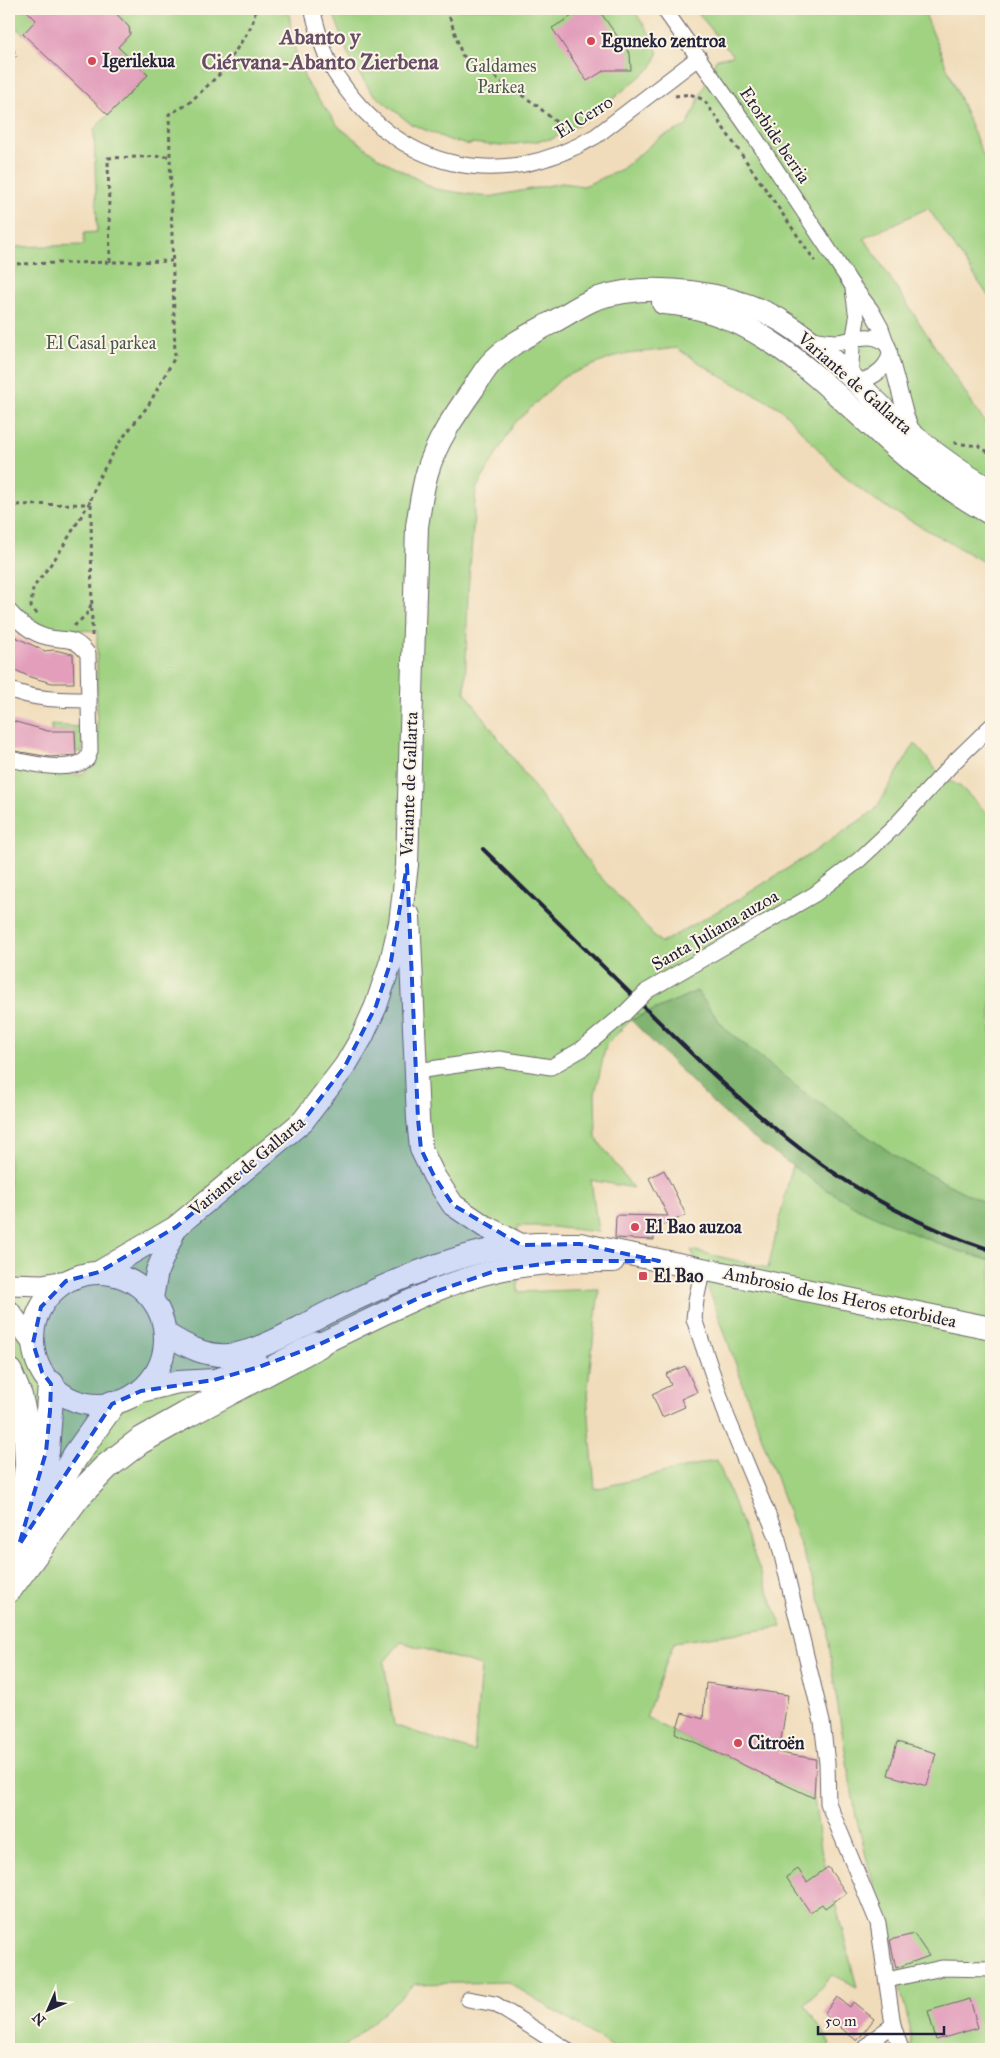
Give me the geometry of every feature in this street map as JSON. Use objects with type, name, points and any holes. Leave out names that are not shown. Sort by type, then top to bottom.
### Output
[{"type":"highway","points":[[9,1588],[77,1497],[106,1467],[140,1441],[318,1345]]},
{"type":"highway","points":[[9,1372],[19,1396],[26,1426],[28,1464],[23,1500],[24,1518]]},
{"type":"highway","points":[[14,1555],[24,1518],[39,1480],[46,1452],[51,1384]]},
{"type":"highway","points":[[14,1555],[76,1455],[112,1404]]},
{"type":"main road","name":"Variante de Gallarta","points":[[99,1272],[176,1227],[303,1121],[345,1066],[372,1014],[392,962],[400,922],[407,865],[417,526],[426,474],[436,447],[449,422],[491,364],[515,342],[594,300],[627,291],[672,290],[702,293],[742,304],[783,322],[806,338],[933,452],[991,490]]},
{"type":"main road","name":"Variante de Gallarta","points":[[565,316],[653,302],[677,304],[739,323],[774,344],[809,371],[914,463],[985,507]]},
{"type":"main road","points":[[407,865],[418,1119],[422,1149],[434,1176],[453,1205],[484,1226],[521,1245]]},
{"type":"main road","name":"Variante de Gallarta","points":[[152,1298],[157,1272],[176,1227]]},
{"type":"main road","points":[[166,1332],[202,1353],[218,1356],[236,1354],[274,1339],[385,1285],[454,1259],[521,1245],[580,1244],[659,1261]]},
{"type":"main road","points":[[141,1391],[152,1379],[160,1365],[165,1349],[166,1332],[158,1308],[152,1298],[141,1287],[128,1279],[114,1274],[99,1272],[82,1274],[66,1281],[51,1292],[41,1307],[34,1324],[33,1343],[39,1365],[51,1384],[60,1392],[79,1402],[101,1405],[112,1404],[127,1399],[141,1391],[178,1382],[214,1380],[236,1375],[318,1345],[423,1296],[453,1284],[498,1270],[566,1261],[659,1261]]},
{"type":"main road","name":"Ambrosio de los Heros etorbidea","points":[[659,1261],[703,1268],[991,1328]]},
{"type":"street","name":"El Cerro","points":[[312,9],[321,41],[334,72],[362,110],[400,141],[448,163],[505,167],[533,163],[578,146],[596,136],[699,57]]},
{"type":"street","name":"Etorbide berria","points":[[664,9],[756,139],[852,285],[871,310],[881,328],[906,416],[915,436]]},
{"type":"street","name":"Etorbide berria","points":[[852,285],[857,319],[852,379],[856,402],[864,420]]},
{"type":"street","points":[[739,323],[784,339],[806,354],[836,380],[876,375],[885,368],[888,350],[879,339],[869,336],[838,342],[806,338]]},
{"type":"street","points":[[962,472],[978,494],[991,524]]},
{"type":"street","points":[[9,611],[18,622],[30,630],[43,636],[74,640],[88,654],[90,751],[87,759],[75,766],[40,766],[9,759]]},
{"type":"street","points":[[9,689],[20,694],[46,699],[89,700]]},
{"type":"street","name":"Santa Juliana auzoa","points":[[417,1071],[499,1059],[552,1067],[582,1049],[625,1014],[647,991],[815,894],[859,860],[892,829],[953,763],[991,726]]},
{"type":"street","points":[[703,1268],[694,1320],[727,1417],[778,1539],[822,1722],[827,1763],[828,1803],[878,1923],[893,2025],[901,2049]]},
{"type":"street","points":[[9,1284],[42,1285],[66,1281]]},
{"type":"street","points":[[9,1311],[33,1343]]},
{"type":"street","points":[[887,1980],[942,1968],[991,1969]]},
{"type":"street","points":[[468,1999],[495,2004],[566,2049]]},
{"type":"street","points":[[865,2049],[874,2039],[893,2025]]},
{"type":"path","points":[[38,615],[31,607],[33,588],[59,553],[89,504],[97,481],[121,440],[148,406],[175,357],[169,114],[188,105],[222,72],[252,25],[256,9]]},
{"type":"path","points":[[447,9],[462,55],[535,104],[568,135]]},
{"type":"path","points":[[9,42],[16,57]]},
{"type":"path","points":[[672,96],[690,94],[704,100],[815,261]]},
{"type":"path","points":[[110,262],[108,158],[170,156]]},
{"type":"path","points":[[9,264],[172,261]]},
{"type":"path","points":[[951,443],[979,446],[991,454]]},
{"type":"path","points":[[88,654],[92,640],[91,499]]},
{"type":"path","points":[[9,505],[89,504]]},
{"type":"path","points":[[68,627],[76,625],[86,614],[92,603]]},
{"type":"highlighted area","points":[[407,865],[418,1119],[421,1149],[434,1176],[453,1205],[521,1245],[580,1244],[659,1261],[566,1261],[498,1270],[423,1296],[318,1345],[259,1367],[214,1380],[141,1391],[112,1404],[19,1545],[46,1452],[50,1411],[51,1384],[42,1372],[33,1343],[41,1307],[66,1281],[99,1272],[176,1227],[303,1121],[345,1066],[376,1006],[391,961]]},
{"type":"green space","points":[[9,9],[25,9],[37,20],[23,34],[9,21]]},
{"type":"green space","name":"El Casal parkea","points":[[112,9],[289,9],[292,40],[306,82],[339,127],[379,158],[435,189],[489,197],[562,183],[584,186],[622,169],[659,138],[687,126],[716,59],[733,56],[695,9],[867,9],[873,15],[882,9],[923,9],[987,165],[991,164],[991,300],[928,208],[864,238],[981,417],[991,428],[991,555],[984,562],[877,502],[841,474],[780,408],[722,377],[676,348],[619,355],[563,377],[514,424],[476,489],[468,592],[465,692],[595,871],[661,943],[739,899],[875,810],[915,743],[941,776],[961,787],[991,817],[991,1206],[904,1162],[802,1091],[724,1028],[697,991],[631,1020],[606,1045],[595,1094],[596,1138],[633,1188],[591,1180],[598,1232],[543,1226],[518,1226],[518,1292],[599,1289],[587,1394],[595,1489],[717,1460],[782,1627],[674,1642],[646,1717],[675,1733],[814,1798],[821,1849],[857,1987],[832,1975],[805,2005],[831,2044],[828,2049],[616,2049],[508,1982],[415,1984],[342,2049],[9,2049],[9,765],[27,771],[81,775],[91,766],[97,756],[97,631],[56,628],[32,621],[22,614],[14,604],[9,590],[9,233],[12,233],[13,247],[84,245],[84,233],[97,232],[94,129],[148,75],[118,47],[130,34],[129,27]],"holes":[[[401,1642],[481,1666],[474,1752],[394,1725],[384,1662]]]},
{"type":"green space","name":"Galdames Parkea","points":[[332,9],[633,9],[652,37],[658,53],[652,67],[588,119],[552,139],[501,146],[471,143],[471,145],[452,141],[411,124],[371,92],[349,57]]},
{"type":"green space","points":[[51,725],[82,727],[82,752],[76,752],[75,731],[51,731]]},
{"type":"green space","points":[[697,991],[724,1028],[802,1091],[904,1162],[991,1206],[991,1261],[947,1247],[905,1230],[859,1209],[824,1188],[750,1136],[714,1104],[631,1020]]},
{"type":"green space","points":[[792,1166],[859,1209],[947,1247],[991,1261],[991,2049],[911,2049],[910,2027],[856,1817],[833,1677],[826,1618],[713,1300],[691,1250],[768,1268]]},
{"type":"building","name":"Igerilekua","points":[[25,9],[112,9],[129,27],[130,34],[118,47],[148,75],[108,115],[23,34],[36,20]]},
{"type":"building","name":"Eguneko zentroa","points":[[567,9],[598,9],[630,54],[631,70],[605,70],[587,81],[552,28],[572,16]]},
{"type":"building","points":[[9,634],[45,651],[54,650],[73,654],[74,683],[52,683],[30,677],[9,667]]},
{"type":"building","points":[[9,720],[48,731],[75,731],[76,755],[50,757],[9,750]]},
{"type":"building","points":[[664,1170],[686,1215],[654,1229],[654,1240],[615,1238],[616,1215],[668,1216],[649,1178]]},
{"type":"building","points":[[685,1366],[697,1392],[681,1399],[685,1407],[662,1417],[652,1394],[671,1385],[666,1374]]},
{"type":"building","name":"Citroën","points":[[706,1683],[788,1695],[779,1753],[816,1759],[814,1798],[675,1733],[682,1713],[703,1719]]},
{"type":"building","points":[[897,1742],[936,1753],[927,1786],[888,1775]]},
{"type":"building","points":[[828,1867],[846,1893],[825,1908],[822,1904],[810,1912],[786,1877],[798,1869],[807,1882]]},
{"type":"building","points":[[914,1934],[929,1956],[896,1968],[890,1940]]},
{"type":"building","points":[[837,1997],[850,2007],[853,2002],[874,2019],[857,2041],[824,2014]]},
{"type":"building","points":[[970,1999],[978,2028],[936,2040],[928,2011]]},
{"type":"railway","points":[[483,849],[719,1080],[800,1149],[843,1179],[888,1206],[938,1230],[991,1250]]},
{"type":"place","name":"Eguneko zentroa","points":[[591,41]]},
{"type":"place","name":"Igerilekua","points":[[92,61]]},
{"type":"place","name":"El Bao auzoa","points":[[635,1227]]},
{"type":"place","name":"El Bao","points":[[643,1276]]},
{"type":"place","name":"Citroën","points":[[738,1743]]},
{"type":"district","name":"Abanto y Ciérvana-Abanto Zierbena","points":[[320,48]]}]
